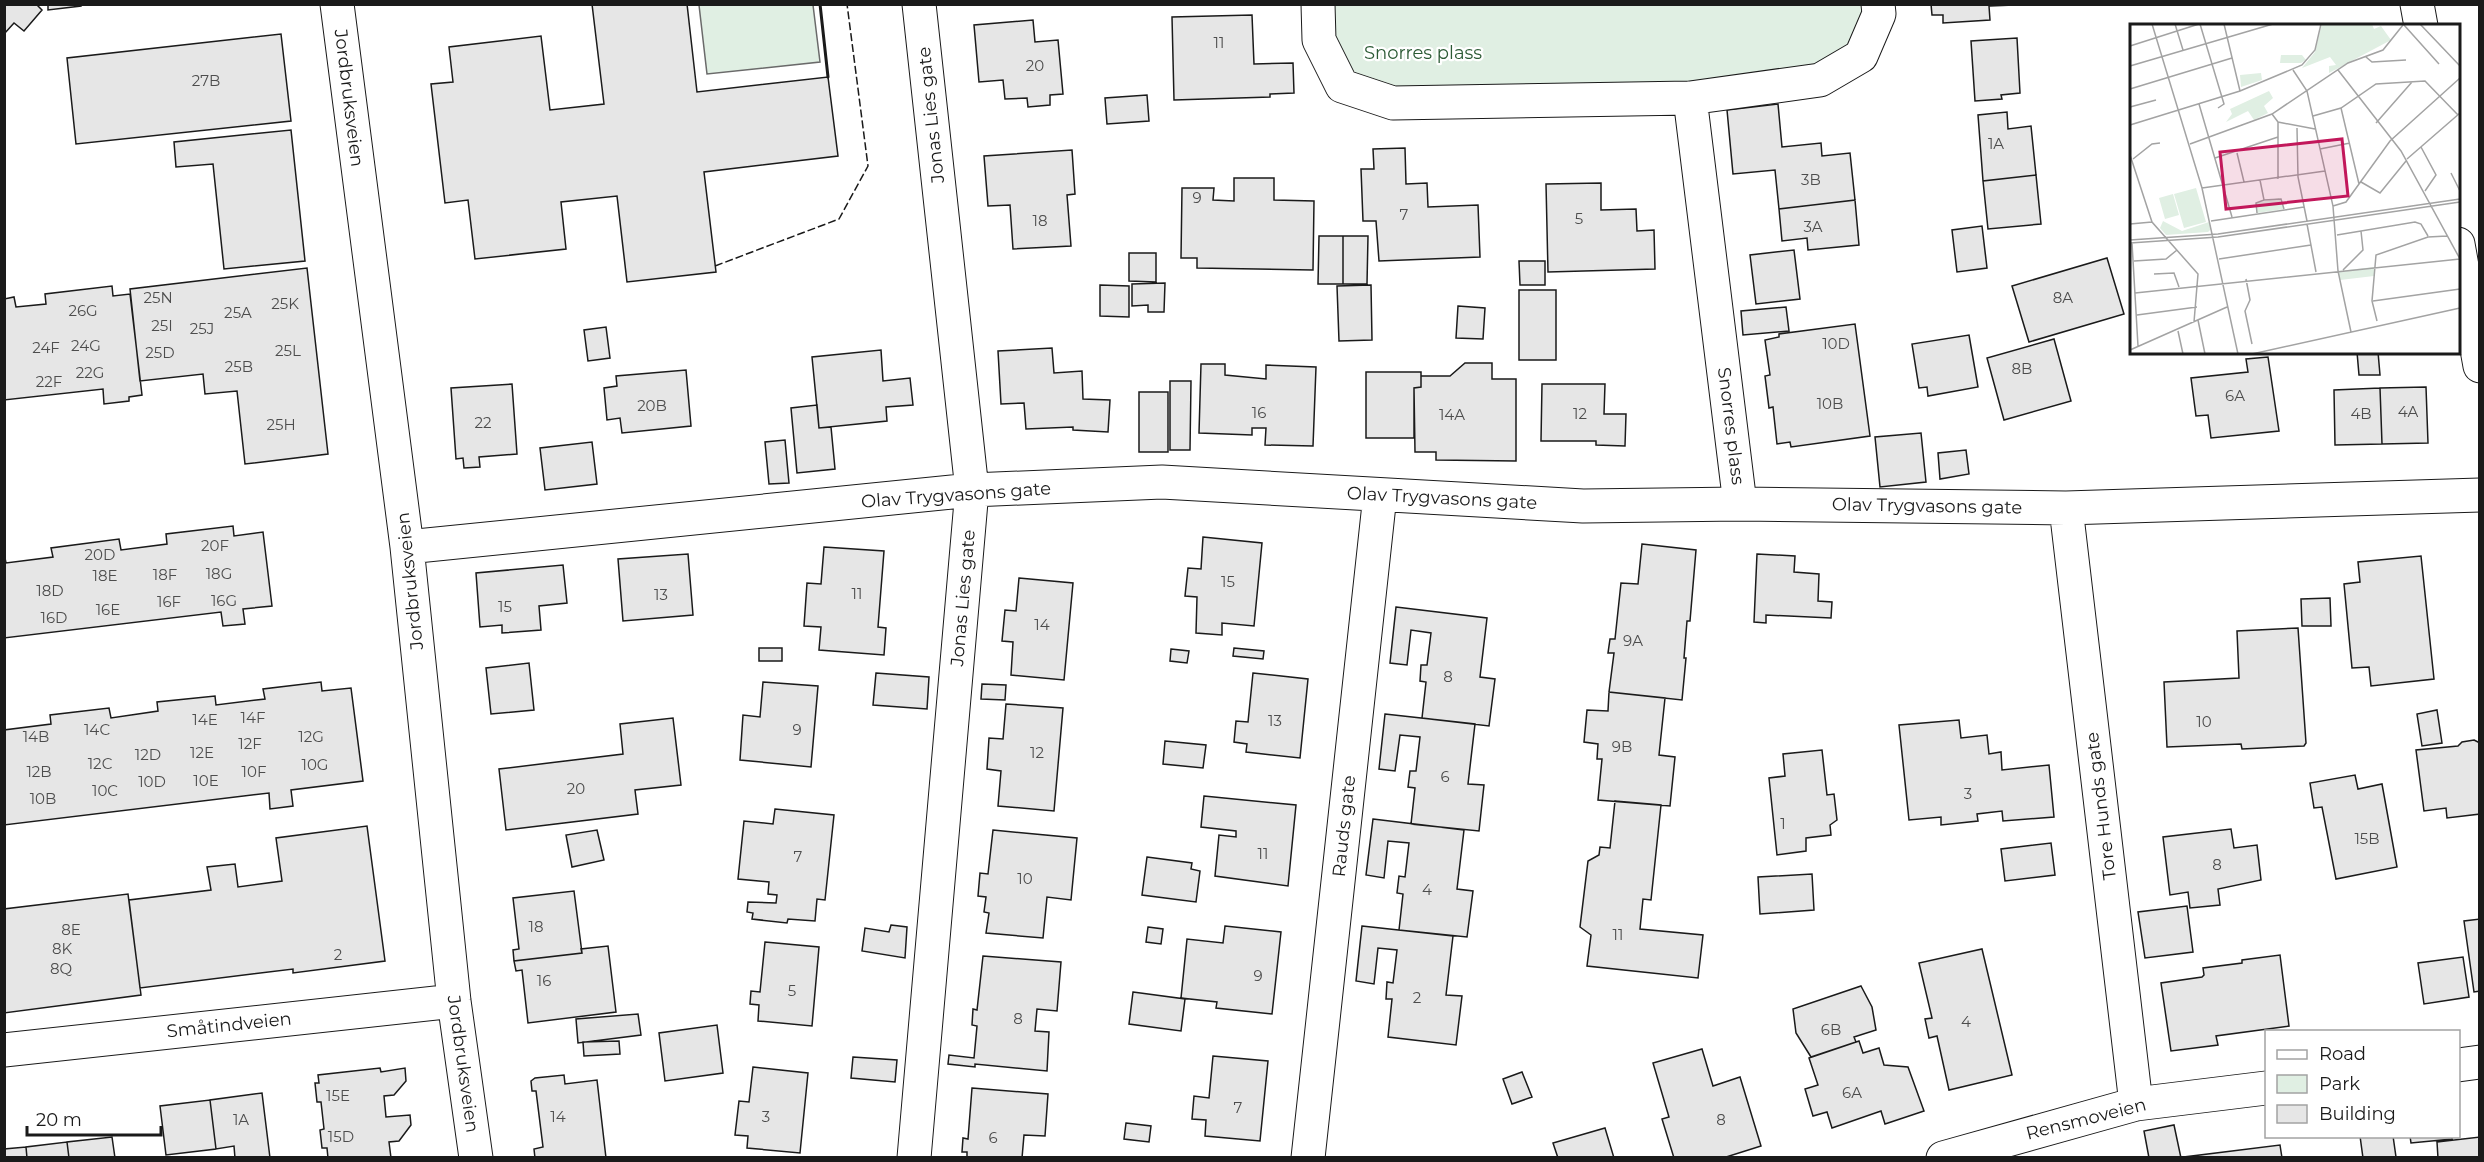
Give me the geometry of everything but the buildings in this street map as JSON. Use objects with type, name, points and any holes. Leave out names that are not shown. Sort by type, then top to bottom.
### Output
[{"type":"street","name":"Jordbruksveien","points":[[337,4],[407,547],[454,1001],[476,1158]]},
{"type":"street","name":"Jonas Lies gate","points":[[914,1158],[972,490],[920,4]]},
{"type":"street","points":[[1318,4],[1319,40],[1342,86],[1393,103],[1690,98],[1820,80],[1861,56],[1879,14],[1878,4]]},
{"type":"street","points":[[2417,4],[2421,24]]},
{"type":"street","name":"Snorres plass","points":[[1690,98],[1740,504]]},
{"type":"street","points":[[2460,255],[2480,366]]},
{"type":"street","name":"Olav Trygvasons gate","points":[[407,547],[972,490],[1162,482],[1582,506],[1740,504],[2066,508],[2480,495]]},
{"type":"street","name":"Rauds gate","points":[[1308,1158],[1380,495]]},
{"type":"street","name":"Tore Hunds gate","points":[[2066,508],[2136,1104]]},
{"type":"street","name":"Småtindveien","points":[[4,1050],[454,1001]]},
{"type":"street","points":[[2460,1065],[2480,1062]]},
{"type":"street","name":"Rensmoveien","points":[[1943,1158],[2136,1104],[2265,1088]]},
{"type":"green space","name":"Snorres plass","points":[[1878,4],[1861,56],[1690,98],[1342,86],[1318,5]]},
{"type":"green space","points":[[699,5],[813,5],[820,62],[707,74]]},
{"type":"fence","points":[[715,266],[839,219],[868,166],[847,4]]},
{"type":"wall","points":[[820,4],[828,77]]}]
